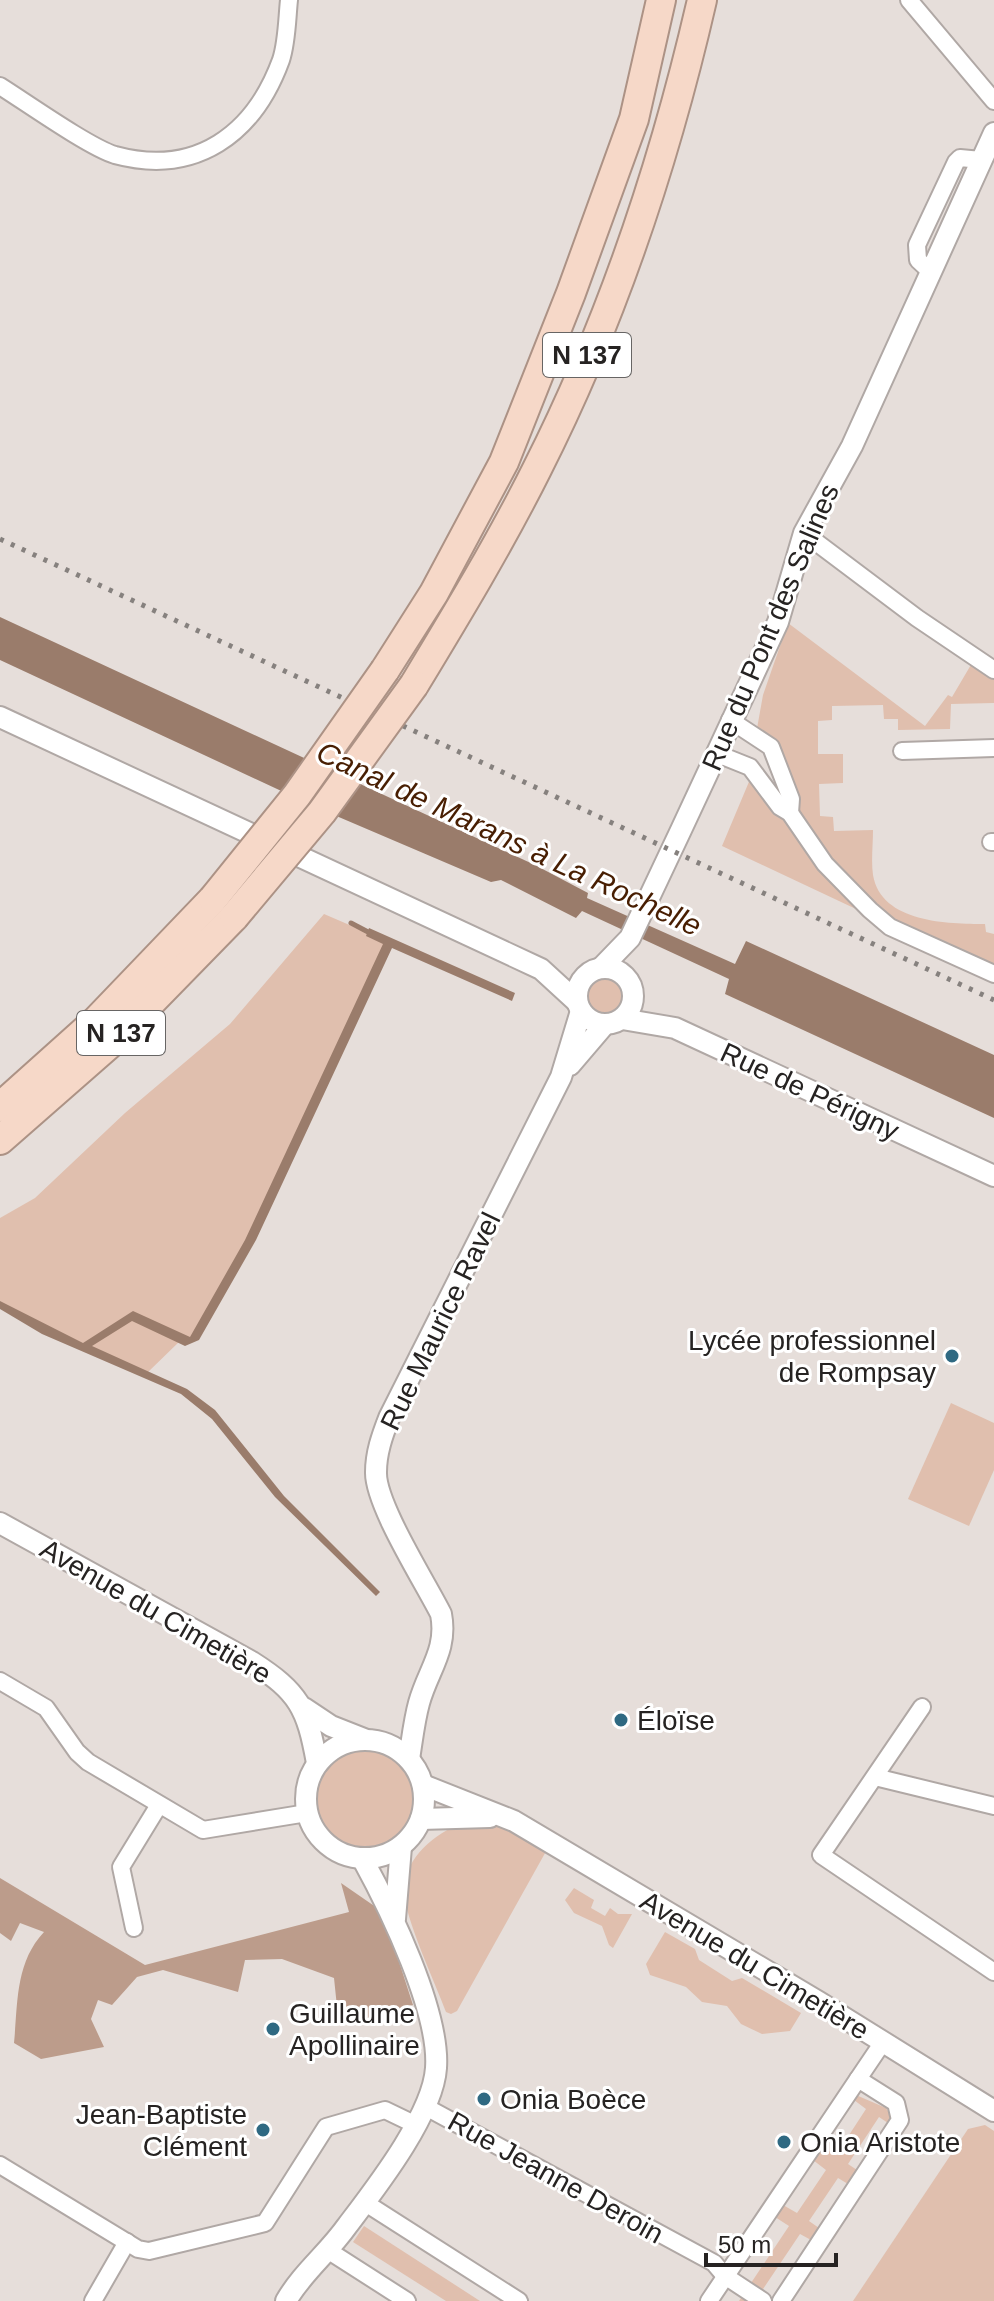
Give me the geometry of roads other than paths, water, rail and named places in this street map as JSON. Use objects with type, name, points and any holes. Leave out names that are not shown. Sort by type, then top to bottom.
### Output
[{"type":"highway","name":"N 137","points":[[0,1140],[113,1041],[224,908],[434,593],[504,462],[571,293],[634,119],[661,0]]},
{"type":"highway","name":"N 137","points":[[0,1107],[224,908],[322,812],[414,685],[538,467],[611,299],[674,121],[702,0]]},
{"type":"street","points":[[0,86],[113,154],[155,162],[193,156],[228,141],[260,106],[282,58],[289,0]]},
{"type":"street","points":[[909,0],[994,101]]},
{"type":"street","name":"Rue du Pont des Salines","points":[[626,978],[630,938],[778,622],[804,533],[852,446],[994,133]]},
{"type":"street","points":[[804,533],[917,618],[994,670]]},
{"type":"street","points":[[0,717],[541,969],[595,1023],[614,1021],[632,1004],[633,995],[626,978],[619,972],[541,969]]},
{"type":"street","points":[[730,720],[771,747],[791,799],[790,813]]},
{"type":"street","points":[[902,751],[994,748]]},
{"type":"street","points":[[715,753],[750,767],[780,807],[790,813],[825,864],[890,927],[994,974]]},
{"type":"street","name":"Rue du Pont des Salines","points":[[593,972],[630,938]]},
{"type":"street","points":[[579,1007],[577,993],[593,972]]},
{"type":"street","name":"Rue Maurice Ravel","points":[[409,1759],[419,1702],[438,1663],[445,1635],[441,1614],[383,1501],[375,1476],[379,1446],[389,1418],[561,1077],[579,1007]]},
{"type":"street","name":"Rue Maurice Ravel","points":[[561,1077],[614,1021]]},
{"type":"street","name":"Rue de Périgny","points":[[614,1021],[675,1028],[994,1176]]},
{"type":"street","name":"Avenue du Cimetière","points":[[0,1523],[252,1662],[286,1685],[304,1708],[331,1726],[374,1741]]},
{"type":"street","points":[[0,1681],[46,1708],[77,1752],[88,1762],[203,1830],[307,1813]]},
{"type":"street","name":"Rue Maurice Ravel","points":[[374,1741],[419,1702]]},
{"type":"street","points":[[922,1707],[821,1855],[994,1972]]},
{"type":"street","name":"Avenue du Cimetière","points":[[304,1708],[317,1763]]},
{"type":"street","points":[[374,1741],[409,1759],[423,1785],[421,1819],[401,1847],[383,1856],[362,1858],[342,1854],[325,1843],[312,1827],[307,1813],[305,1792],[317,1763],[346,1742],[374,1741]]},
{"type":"street","points":[[875,1777],[994,1806]]},
{"type":"street","name":"Avenue du Cimetière","points":[[423,1785],[514,1821],[994,2111]]},
{"type":"street","points":[[134,1928],[121,1867],[159,1805]]},
{"type":"street","name":"Avenue du Cimetière","points":[[421,1819],[475,1815],[514,1821]]},
{"type":"street","points":[[395,1919],[401,1847]]},
{"type":"street","points":[[286,2301],[295,2285],[329,2251],[364,2202],[419,2115],[436,2069],[435,2036],[395,1919],[362,1858]]},
{"type":"street","points":[[709,2301],[883,2042]]},
{"type":"street","points":[[781,2301],[900,2120],[896,2103],[858,2079]]},
{"type":"street","name":"Rue Jeanne Deroin","points":[[127,2242],[149,2251],[265,2223],[326,2127],[385,2110],[419,2115],[714,2263],[725,2276],[763,2301]]},
{"type":"street","points":[[0,2165],[127,2242],[93,2301]]},
{"type":"street","points":[[364,2202],[519,2301]]},
{"type":"street","points":[[329,2251],[407,2301]]},
{"type":"waterway","points":[[351,923],[370,933]]},
{"type":"railway","points":[[0,539],[994,1000]]},
{"type":"place","name":"Lycée professionnel de Rompsay","points":[[952,1356]]},
{"type":"place","name":"Éloïse","points":[[621,1720]]},
{"type":"place","name":"Guillaume Apollinaire","points":[[273,2029]]},
{"type":"place","name":"Onia Boèce","points":[[484,2099]]},
{"type":"place","name":"Jean-Baptiste Clément","points":[[263,2130]]},
{"type":"place","name":"Onia Aristote","points":[[784,2142]]},
{"type":"water label","name":"Canal de Marans à La Rochelle","points":[[509,839]]}]
